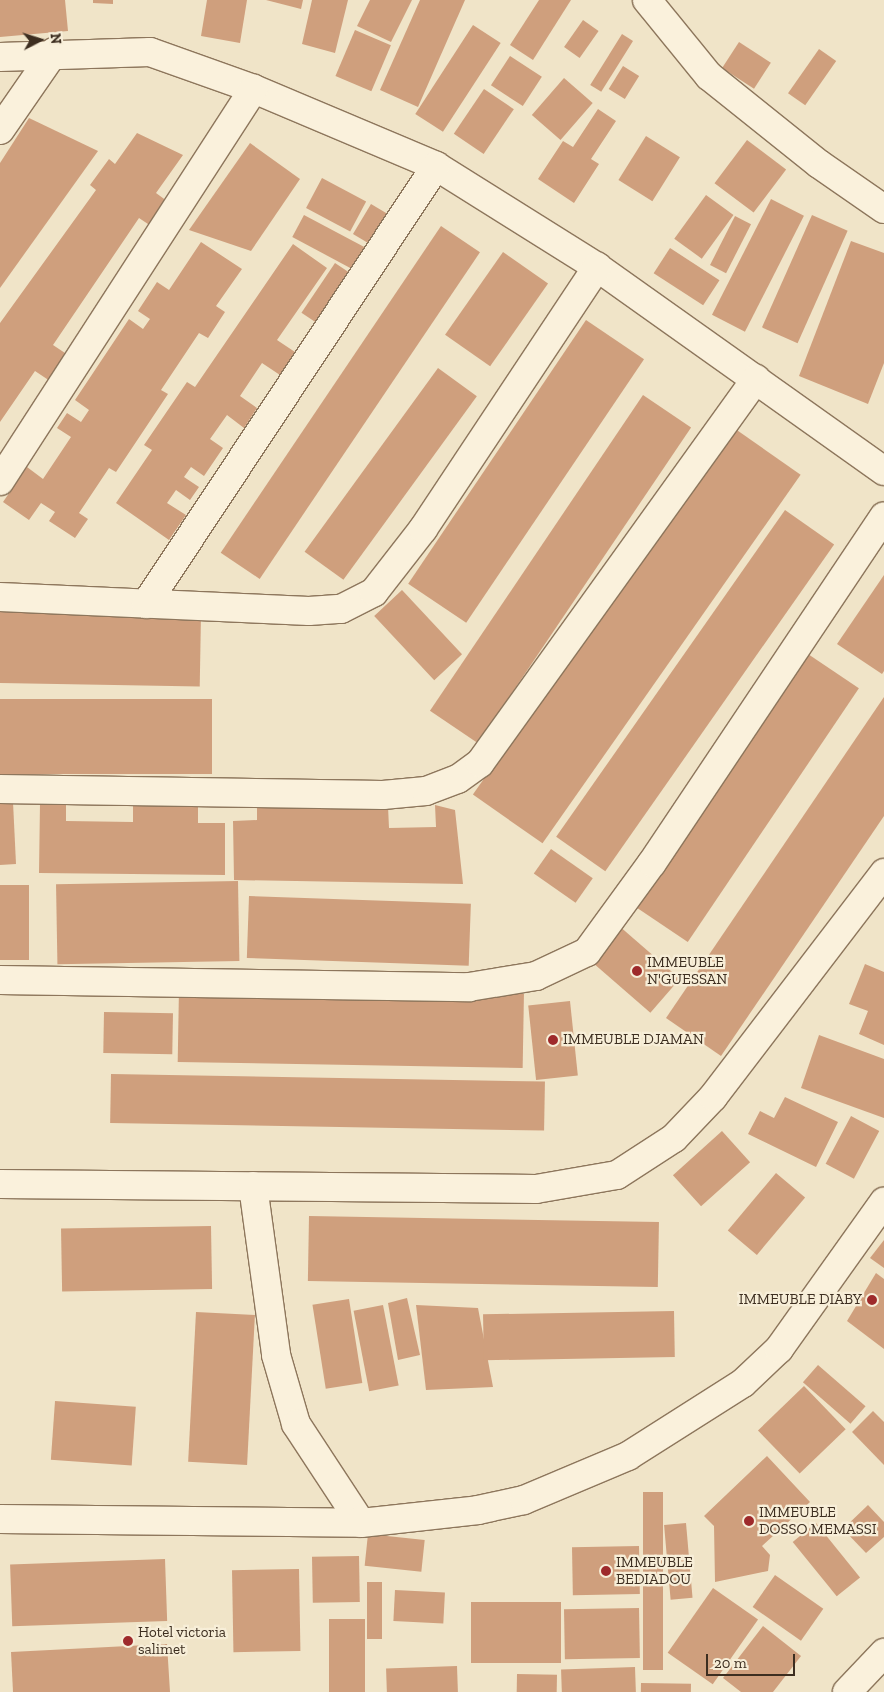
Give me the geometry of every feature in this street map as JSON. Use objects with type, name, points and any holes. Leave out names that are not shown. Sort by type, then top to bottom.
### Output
[{"type":"street","points":[[647,0],[709,76],[819,164],[884,208]]},
{"type":"street","points":[[0,130],[54,52]]},
{"type":"street","points":[[0,57],[54,52],[150,52],[254,89],[436,166],[597,267],[884,471]]},
{"type":"street","points":[[0,481],[254,89]]},
{"type":"street","points":[[146,604],[436,166]]},
{"type":"street","points":[[0,597],[309,611],[341,609],[374,592],[423,529],[597,267]]},
{"type":"street","points":[[0,789],[383,795],[426,791],[458,779],[480,763],[756,379]]},
{"type":"street","points":[[0,980],[469,987],[536,976],[586,952],[652,863],[884,516]]},
{"type":"street","points":[[0,1184],[536,1189],[617,1175],[674,1138],[713,1097],[884,873]]},
{"type":"street","points":[[253,1186],[276,1355],[296,1424],[361,1523]]},
{"type":"street","points":[[0,1519],[361,1523],[435,1516],[524,1500],[576,1480],[672,1432],[743,1384],[780,1349],[884,1202]]},
{"type":"street","points":[[847,1692],[884,1653]]},
{"type":"building","points":[[0,0],[65,0],[68,31],[0,37]]},
{"type":"building","points":[[93,0],[113,0],[113,4],[93,3]]},
{"type":"building","points":[[207,0],[247,0],[240,43],[201,36]]},
{"type":"building","points":[[266,0],[303,0],[301,9]]},
{"type":"building","points":[[312,0],[348,0],[335,53],[302,44]]},
{"type":"building","points":[[370,0],[412,0],[391,42],[357,26]]},
{"type":"building","points":[[420,0],[465,0],[418,107],[380,90]]},
{"type":"building","points":[[539,0],[571,0],[533,60],[510,45]]},
{"type":"building","points":[[583,20],[599,31],[580,58],[564,47]]},
{"type":"building","points":[[473,25],[501,43],[443,132],[415,114]]},
{"type":"building","points":[[355,30],[391,45],[371,91],[335,76]]},
{"type":"building","points":[[622,34],[633,41],[601,92],[590,85]]},
{"type":"building","points":[[739,42],[771,63],[754,89],[722,68]]},
{"type":"building","points":[[819,49],[836,61],[805,105],[788,93]]},
{"type":"building","points":[[510,56],[542,77],[523,106],[491,85]]},
{"type":"building","points":[[623,66],[639,76],[625,99],[609,89]]},
{"type":"building","points":[[564,78],[593,103],[561,140],[532,115]]},
{"type":"building","points":[[484,89],[514,109],[484,154],[454,134]]},
{"type":"building","points":[[598,109],[616,121],[591,159],[599,164],[574,203],[538,179],[563,141],[573,147]]},
{"type":"building","points":[[29,118],[98,151],[0,288],[0,163]]},
{"type":"building","points":[[137,133],[183,155],[156,193],[171,204],[154,228],[139,218],[53,345],[74,359],[56,385],[35,371],[0,422],[0,323],[96,190],[90,185],[109,159],[115,164]]},
{"type":"building","points":[[646,136],[680,157],[652,201],[618,180]]},
{"type":"building","points":[[747,140],[786,169],[754,213],[715,183]]},
{"type":"building","points":[[250,143],[300,179],[251,251],[189,230]]},
{"type":"building","points":[[322,178],[366,201],[350,231],[306,208]]},
{"type":"building","points":[[706,195],[734,215],[702,259],[674,239]]},
{"type":"building","points":[[771,199],[804,216],[745,332],[712,315]]},
{"type":"building","points":[[371,204],[391,216],[373,246],[353,234]]},
{"type":"building","points":[[304,215],[368,249],[356,271],[292,237]]},
{"type":"building","points":[[812,215],[848,231],[798,343],[762,327]]},
{"type":"building","points":[[735,216],[751,224],[726,273],[710,265]]},
{"type":"building","points":[[441,226],[480,252],[260,579],[221,553]]},
{"type":"building","points":[[851,241],[884,253],[884,363],[868,404],[799,376]]},
{"type":"building","points":[[201,242],[242,269],[216,306],[225,312],[208,338],[199,333],[161,390],[168,394],[116,472],[109,468],[79,513],[88,519],[75,538],[49,521],[55,512],[41,503],[29,520],[3,502],[27,467],[43,479],[71,437],[57,428],[67,413],[81,422],[89,410],[75,400],[129,319],[143,329],[150,319],[138,311],[157,282],[169,290]]},
{"type":"building","points":[[293,244],[327,268],[277,340],[298,354],[283,377],[262,363],[240,396],[257,408],[244,428],[227,415],[210,439],[223,448],[204,476],[191,467],[184,477],[199,487],[190,500],[176,490],[167,503],[186,515],[169,540],[116,503],[152,450],[144,445],[187,382],[195,387]]},
{"type":"building","points":[[670,248],[719,280],[703,305],[654,273]]},
{"type":"building","points":[[503,252],[548,284],[490,366],[445,335]]},
{"type":"building","points":[[335,263],[354,276],[321,326],[301,313]]},
{"type":"building","points":[[586,320],[644,359],[466,623],[408,584]]},
{"type":"building","points":[[438,368],[477,396],[343,580],[305,552]]},
{"type":"building","points":[[643,395],[691,427],[478,743],[430,711]]},
{"type":"building","points":[[731,426],[801,475],[543,843],[473,795]]},
{"type":"building","points":[[785,510],[834,544],[605,871],[556,837]]},
{"type":"building","points":[[884,575],[884,671],[882,674],[837,644]]},
{"type":"building","points":[[402,590],[462,654],[434,680],[374,616]]},
{"type":"building","points":[[0,612],[201,616],[200,686],[0,683]]},
{"type":"building","points":[[805,652],[859,688],[688,942],[634,906]]},
{"type":"building","points":[[884,697],[884,816],[721,1056],[666,1018]]},
{"type":"building","points":[[0,699],[212,699],[212,774],[0,774]]},
{"type":"building","points":[[0,802],[13,802],[16,864],[0,865]]},
{"type":"building","points":[[40,803],[66,803],[66,821],[133,822],[133,805],[198,806],[198,823],[225,823],[225,875],[39,873]]},
{"type":"building","points":[[435,805],[455,810],[463,884],[234,880],[233,821],[257,820],[257,808],[388,806],[389,828],[436,827]]},
{"type":"building","points":[[551,849],[593,878],[576,903],[534,874]]},
{"type":"building","points":[[238,881],[239,961],[57,964],[56,884]]},
{"type":"building","points":[[0,885],[29,885],[29,960],[0,960]]},
{"type":"building","points":[[249,896],[471,904],[469,966],[247,958]]},
{"type":"building","name":"IMMEUBLE N'GUESSAN","points":[[618,925],[680,979],[650,1013],[588,959]]},
{"type":"building","points":[[865,964],[884,972],[884,1045],[859,1034],[868,1011],[849,1004]]},
{"type":"building","points":[[179,988],[524,994],[523,1068],[178,1062]]},
{"type":"building","name":"IMMEUBLE DJAMAN","points":[[570,1001],[578,1076],[536,1080],[528,1005]]},
{"type":"building","points":[[104,1012],[173,1013],[172,1054],[103,1053]]},
{"type":"building","points":[[819,1035],[884,1059],[884,1118],[801,1088]]},
{"type":"building","points":[[111,1074],[545,1082],[544,1131],[110,1123]]},
{"type":"building","points":[[785,1097],[838,1122],[816,1167],[748,1134],[760,1111],[774,1118]]},
{"type":"building","points":[[851,1116],[879,1131],[854,1179],[826,1164]]},
{"type":"building","points":[[722,1131],[750,1162],[701,1206],[673,1175]]},
{"type":"building","points":[[776,1173],[805,1197],[757,1255],[728,1230]]},
{"type":"building","points":[[309,1216],[659,1222],[658,1287],[308,1281]]},
{"type":"building","points":[[211,1226],[212,1289],[62,1292],[61,1229]]},
{"type":"building","points":[[884,1240],[884,1268],[870,1258]]},
{"type":"building","name":"IMMEUBLE DIABY","points":[[876,1273],[884,1279],[884,1349],[847,1321]]},
{"type":"building","points":[[407,1298],[420,1355],[398,1360],[388,1303]]},
{"type":"building","points":[[349,1299],[362,1383],[326,1389],[312,1305]]},
{"type":"building","points":[[383,1305],[399,1385],[369,1391],[354,1311]]},
{"type":"building","points":[[416,1305],[478,1308],[493,1387],[426,1390]]},
{"type":"building","points":[[674,1311],[675,1357],[484,1360],[483,1314]]},
{"type":"building","points":[[196,1312],[255,1315],[247,1465],[188,1462]]},
{"type":"building","points":[[818,1365],[866,1406],[850,1424],[803,1382]]},
{"type":"building","points":[[804,1386],[846,1429],[800,1474],[758,1430]]},
{"type":"building","points":[[55,1401],[136,1407],[132,1466],[51,1460]]},
{"type":"building","points":[[873,1411],[884,1422],[884,1465],[852,1432]]},
{"type":"building","name":"IMMEUBLE DOSSO MEMASSI","points":[[767,1456],[810,1502],[762,1546],[770,1555],[768,1571],[715,1582],[714,1526],[704,1516]]},
{"type":"building","points":[[643,1492],[663,1492],[663,1670],[643,1670]]},
{"type":"building","points":[[868,1505],[884,1522],[884,1537],[866,1553],[843,1529]]},
{"type":"building","points":[[686,1523],[693,1598],[671,1600],[664,1525]]},
{"type":"building","points":[[816,1523],[860,1577],[837,1596],[793,1542]]},
{"type":"building","points":[[368,1534],[425,1540],[421,1572],[365,1566]]},
{"type":"building","name":"IMMEUBLE BEDIADOU","points":[[639,1546],[640,1594],[573,1595],[572,1547]]},
{"type":"building","points":[[359,1556],[360,1602],[313,1603],[312,1557]]},
{"type":"building","points":[[165,1559],[167,1621],[12,1626],[10,1564]]},
{"type":"building","points":[[299,1569],[300,1651],[233,1652],[232,1570]]},
{"type":"building","points":[[775,1575],[823,1609],[801,1641],[753,1607]]},
{"type":"building","points":[[367,1582],[382,1582],[382,1639],[367,1639]]},
{"type":"building","points":[[713,1588],[758,1620],[713,1684],[668,1653]]},
{"type":"building","points":[[395,1590],[445,1593],[443,1624],[393,1621]]},
{"type":"building","points":[[471,1602],[561,1602],[561,1663],[471,1663]]},
{"type":"building","points":[[639,1608],[640,1658],[565,1659],[564,1609]]},
{"type":"building","points":[[329,1619],[365,1619],[365,1692],[329,1692]]},
{"type":"building","points":[[763,1626],[801,1656],[773,1692],[741,1692],[723,1678]]},
{"type":"building","points":[[167,1644],[170,1692],[13,1692],[11,1652]]},
{"type":"building","points":[[457,1666],[458,1692],[387,1692],[386,1668]]},
{"type":"building","points":[[635,1667],[636,1692],[562,1692],[561,1670]]},
{"type":"building","points":[[517,1674],[557,1675],[557,1692],[517,1692]]},
{"type":"building","points":[[641,1683],[691,1684],[691,1692],[641,1692]]},
{"type":"place","name":"IMMEUBLE N'GUESSAN","points":[[637,971]]},
{"type":"place","name":"IMMEUBLE DJAMAN","points":[[553,1040]]},
{"type":"place","name":"IMMEUBLE DIABY","points":[[872,1300]]},
{"type":"place","name":"IMMEUBLE DOSSO MEMASSI","points":[[749,1521]]},
{"type":"place","name":"IMMEUBLE BEDIADOU","points":[[606,1571]]},
{"type":"place","name":"Hotel victoria salimet","points":[[128,1641]]}]
